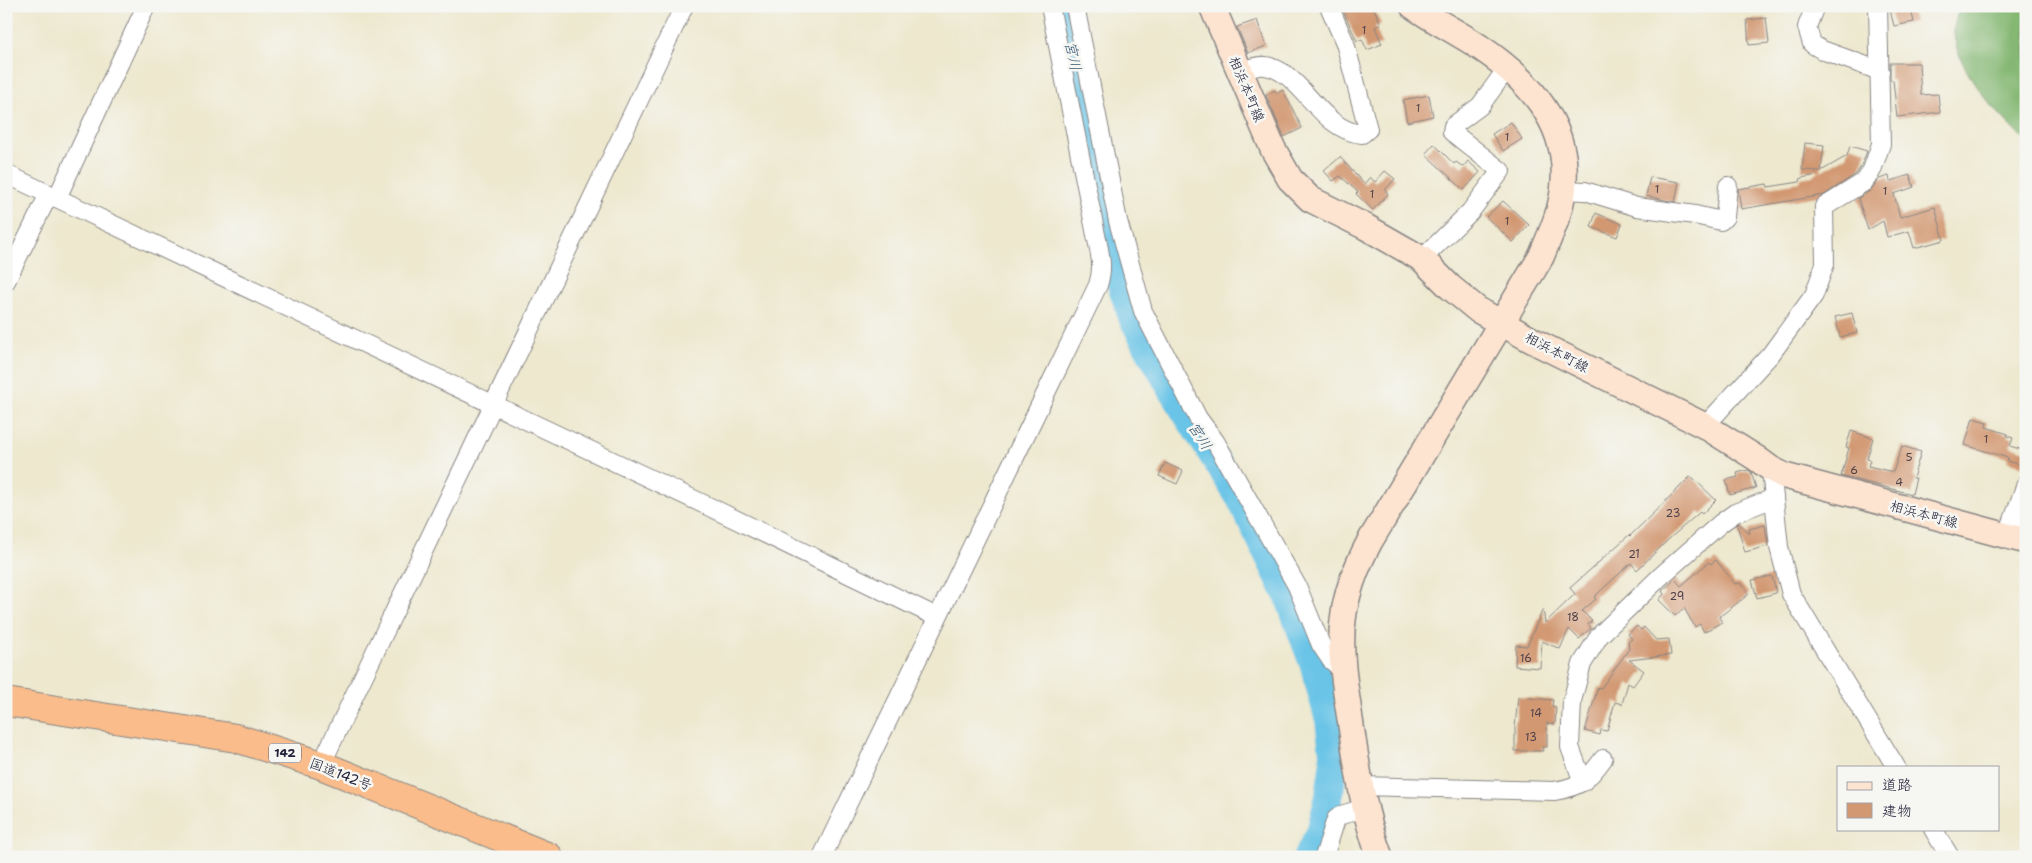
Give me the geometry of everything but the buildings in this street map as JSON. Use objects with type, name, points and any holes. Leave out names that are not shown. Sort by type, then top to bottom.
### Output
[{"type":"highway","name":"国道142号","points":[[6,702],[236,738],[321,765],[549,857]]},
{"type":"main road","name":"相浜本町線","points":[[1212,6],[1273,149],[1283,168],[1298,189],[1323,206],[1366,227],[1422,259],[1450,287],[1478,310],[1540,344],[1705,426],[1771,469],[1801,482],[2016,539]]},
{"type":"main road","points":[[1380,857],[1368,823],[1362,797],[1343,670],[1343,619],[1351,587],[1361,557],[1541,257],[1558,212],[1563,190],[1563,154],[1557,131],[1549,113],[1538,98],[1508,67],[1476,44],[1434,21],[1414,6]]},
{"type":"street","points":[[6,281],[53,196],[146,6]]},
{"type":"street","points":[[321,765],[684,6]]},
{"type":"street","points":[[822,857],[1102,275],[1102,266],[1050,6]]},
{"type":"street","points":[[1075,6],[1118,221],[1143,311],[1198,418],[1215,440],[1297,586],[1321,645],[1331,660],[1343,670]]},
{"type":"street","points":[[1239,72],[1264,65],[1276,68],[1342,128],[1353,133],[1362,134],[1368,129],[1345,43],[1329,6]]},
{"type":"street","points":[[1815,6],[1807,27],[1812,44],[1822,50],[1880,72]]},
{"type":"street","points":[[1705,426],[1771,354],[1814,296],[1825,264],[1824,207],[1864,182],[1872,170],[1881,144],[1878,6]]},
{"type":"street","points":[[1422,259],[1470,212],[1501,171],[1452,132],[1453,126],[1480,106],[1508,67]]},
{"type":"street","points":[[6,174],[714,509],[937,617]]},
{"type":"street","points":[[1563,190],[1585,191],[1637,207],[1696,215],[1721,221],[1725,217],[1728,186]]},
{"type":"street","points":[[1771,469],[1779,546],[1791,594],[1895,766]]},
{"type":"street","points":[[2016,539],[2026,484]]},
{"type":"street","points":[[1584,782],[1570,747],[1572,701],[1582,664],[1599,636],[1661,576],[1721,523],[1735,513],[1774,498]]},
{"type":"street","points":[[1324,857],[1336,819],[1362,797],[1572,789],[1584,782],[1603,759]]},
{"type":"street","points":[[1934,830],[1950,857]]},
{"type":"green space","points":[[1960,6],[2026,6],[2026,141],[1981,92],[1963,63],[1954,33]]},
{"type":"waterway","name":"宮川","points":[[1063,6],[1119,278],[1132,317],[1180,404],[1241,500],[1288,596],[1314,666],[1329,720],[1334,761],[1329,797],[1320,833],[1307,857]]}]
